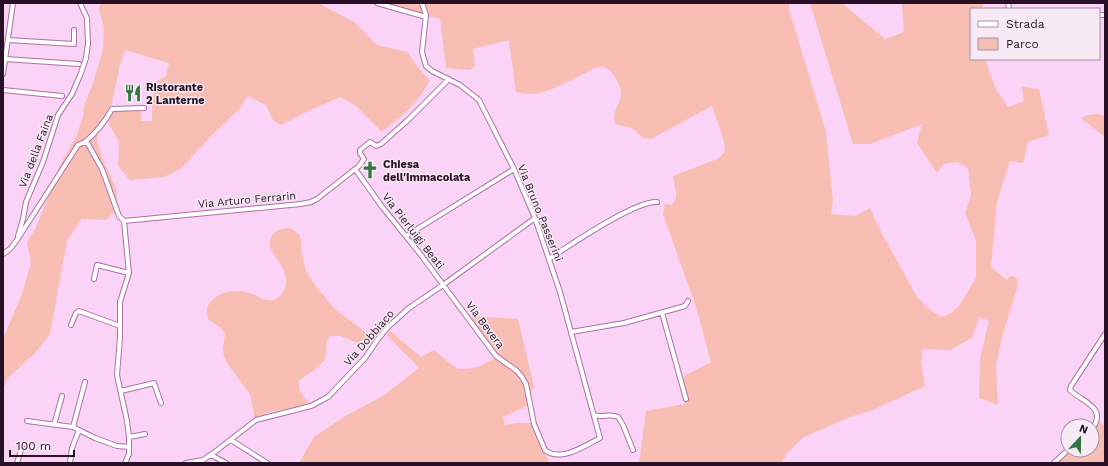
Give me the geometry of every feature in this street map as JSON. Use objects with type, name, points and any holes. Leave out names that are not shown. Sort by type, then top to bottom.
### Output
[{"type":"street","points":[[3,74],[12,3]]},
{"type":"street","name":"Via della Faina","points":[[17,240],[26,202],[44,162],[58,114],[72,94],[86,58],[88,44],[87,18],[80,3]]},
{"type":"street","points":[[378,3],[426,17]]},
{"type":"street","name":"Via Bruno Passerini","points":[[422,3],[426,17],[422,45],[423,60],[426,66],[432,71],[449,79],[468,91],[479,100],[514,168],[535,218],[560,292],[600,438]]},
{"type":"street","points":[[8,40],[74,44],[74,30]]},
{"type":"street","points":[[5,59],[79,64]]},
{"type":"street","points":[[355,169],[364,159],[360,153],[360,150],[370,142],[376,146],[381,144],[409,119],[449,79]]},
{"type":"street","points":[[3,90],[62,96]]},
{"type":"street","points":[[3,260],[4,254],[17,240],[78,145],[85,142],[95,134],[106,122],[112,109],[144,108]]},
{"type":"street","points":[[85,142],[88,144],[102,169],[119,216],[124,221],[129,273],[120,302],[120,337],[117,375],[129,437],[129,454],[125,463]]},
{"type":"street","points":[[406,236],[514,168]]},
{"type":"street","name":"Via Arturo Ferrarin","points":[[124,221],[271,208],[311,202],[355,169]]},
{"type":"street","name":"Via Pierluigi Beati","points":[[355,169],[443,285]]},
{"type":"street","points":[[549,259],[616,217],[646,203],[657,202]]},
{"type":"street","name":"Via Dobbiaco","points":[[186,463],[203,460],[256,420],[311,406],[328,397],[365,358],[388,327],[409,308],[535,218]]},
{"type":"street","points":[[94,279],[97,265],[129,273]]},
{"type":"street","name":"Via Bevera","points":[[443,285],[496,356],[522,377],[526,384],[534,424],[545,450],[554,454],[563,455],[600,438]]},
{"type":"street","points":[[571,332],[624,323],[662,313],[685,306],[688,301]]},
{"type":"street","points":[[71,325],[76,313],[79,311],[120,326]]},
{"type":"street","points":[[662,313],[686,399]]},
{"type":"street","points":[[1098,418],[1098,411],[1094,407],[1070,390],[1071,386],[1105,334]]},
{"type":"street","points":[[73,427],[85,382]]},
{"type":"street","points":[[121,391],[154,383],[161,403]]},
{"type":"street","points":[[54,425],[62,396]]},
{"type":"street","points":[[594,415],[611,415],[618,417],[623,425],[633,450]]},
{"type":"street","points":[[27,421],[73,427],[95,438],[117,446],[129,447]]},
{"type":"street","points":[[70,463],[72,448],[79,430]]},
{"type":"street","points":[[129,437],[145,434]]},
{"type":"street","points":[[231,440],[267,463]]},
{"type":"street","points":[[18,463],[22,447]]},
{"type":"street","points":[[211,455],[226,463]]},
{"type":"green space","points":[[101,3],[318,3],[354,22],[377,45],[407,52],[421,71],[430,80],[421,95],[403,115],[382,132],[355,105],[340,97],[281,125],[273,120],[266,105],[248,96],[240,108],[208,139],[182,168],[164,177],[130,180],[118,166],[119,141],[108,123],[114,111],[141,110],[141,121],[152,121],[152,105],[155,82],[166,76],[169,63],[125,50],[118,71],[111,106],[98,126],[97,139],[101,155],[116,189],[118,207],[107,220],[82,219],[67,241],[50,334],[35,353],[8,378],[3,389],[3,339],[22,294],[31,263],[27,242],[36,228],[60,165],[76,137],[83,117],[84,106],[103,50],[104,31],[99,8]]},
{"type":"green space","points":[[382,3],[789,3],[789,9],[826,132],[833,201],[831,214],[855,216],[870,208],[880,230],[917,297],[935,313],[942,317],[951,313],[959,306],[976,278],[976,241],[965,213],[971,195],[968,168],[957,162],[944,164],[937,173],[917,143],[922,124],[870,144],[853,144],[810,3],[842,3],[885,39],[904,32],[902,3],[984,3],[982,8],[970,8],[970,60],[985,60],[996,89],[1008,107],[1024,101],[1022,87],[1039,89],[1049,135],[1028,142],[1023,163],[1010,161],[997,202],[991,267],[1007,280],[1009,277],[1013,276],[1017,279],[1017,288],[1002,338],[996,365],[998,405],[979,398],[980,358],[989,321],[979,317],[972,338],[950,350],[923,349],[921,363],[925,386],[873,410],[850,417],[804,437],[786,454],[782,463],[639,463],[646,411],[685,404],[684,376],[711,362],[696,307],[663,214],[665,204],[672,205],[676,198],[673,176],[717,159],[724,152],[725,149],[723,139],[712,106],[651,139],[647,139],[631,128],[615,123],[614,118],[621,91],[615,76],[606,68],[594,68],[559,86],[539,93],[532,94],[516,92],[509,40],[473,49],[475,66],[470,70],[446,68],[440,19]]},
{"type":"green space","points":[[1099,114],[1105,116],[1105,137],[1081,118],[1088,115]]},
{"type":"green space","points":[[287,228],[292,229],[299,234],[306,271],[318,289],[335,309],[368,334],[371,341],[367,345],[363,345],[341,336],[330,336],[327,341],[324,361],[300,380],[299,383],[301,392],[309,402],[296,407],[261,415],[255,419],[250,394],[227,363],[224,356],[223,348],[225,334],[221,328],[208,319],[207,308],[214,298],[231,291],[250,293],[267,300],[275,299],[282,294],[286,286],[286,278],[270,247],[270,239],[276,231]]},
{"type":"green space","points":[[474,316],[518,319],[534,387],[528,396],[527,406],[503,417],[505,425],[531,423],[550,463],[299,463],[314,437],[347,415],[383,396],[419,368],[387,335],[390,331],[421,357],[434,350],[457,368],[471,368],[494,359],[471,322],[471,319]]},
{"type":"green space","points":[[1100,422],[1105,426],[1105,463],[1057,463],[1062,458],[1100,458]]},
{"type":"place","name":"Ristorante 2 Lanterne","points":[[133,93]]},
{"type":"place","name":"Chiesa dell'Immacolata","points":[[370,170]]}]
